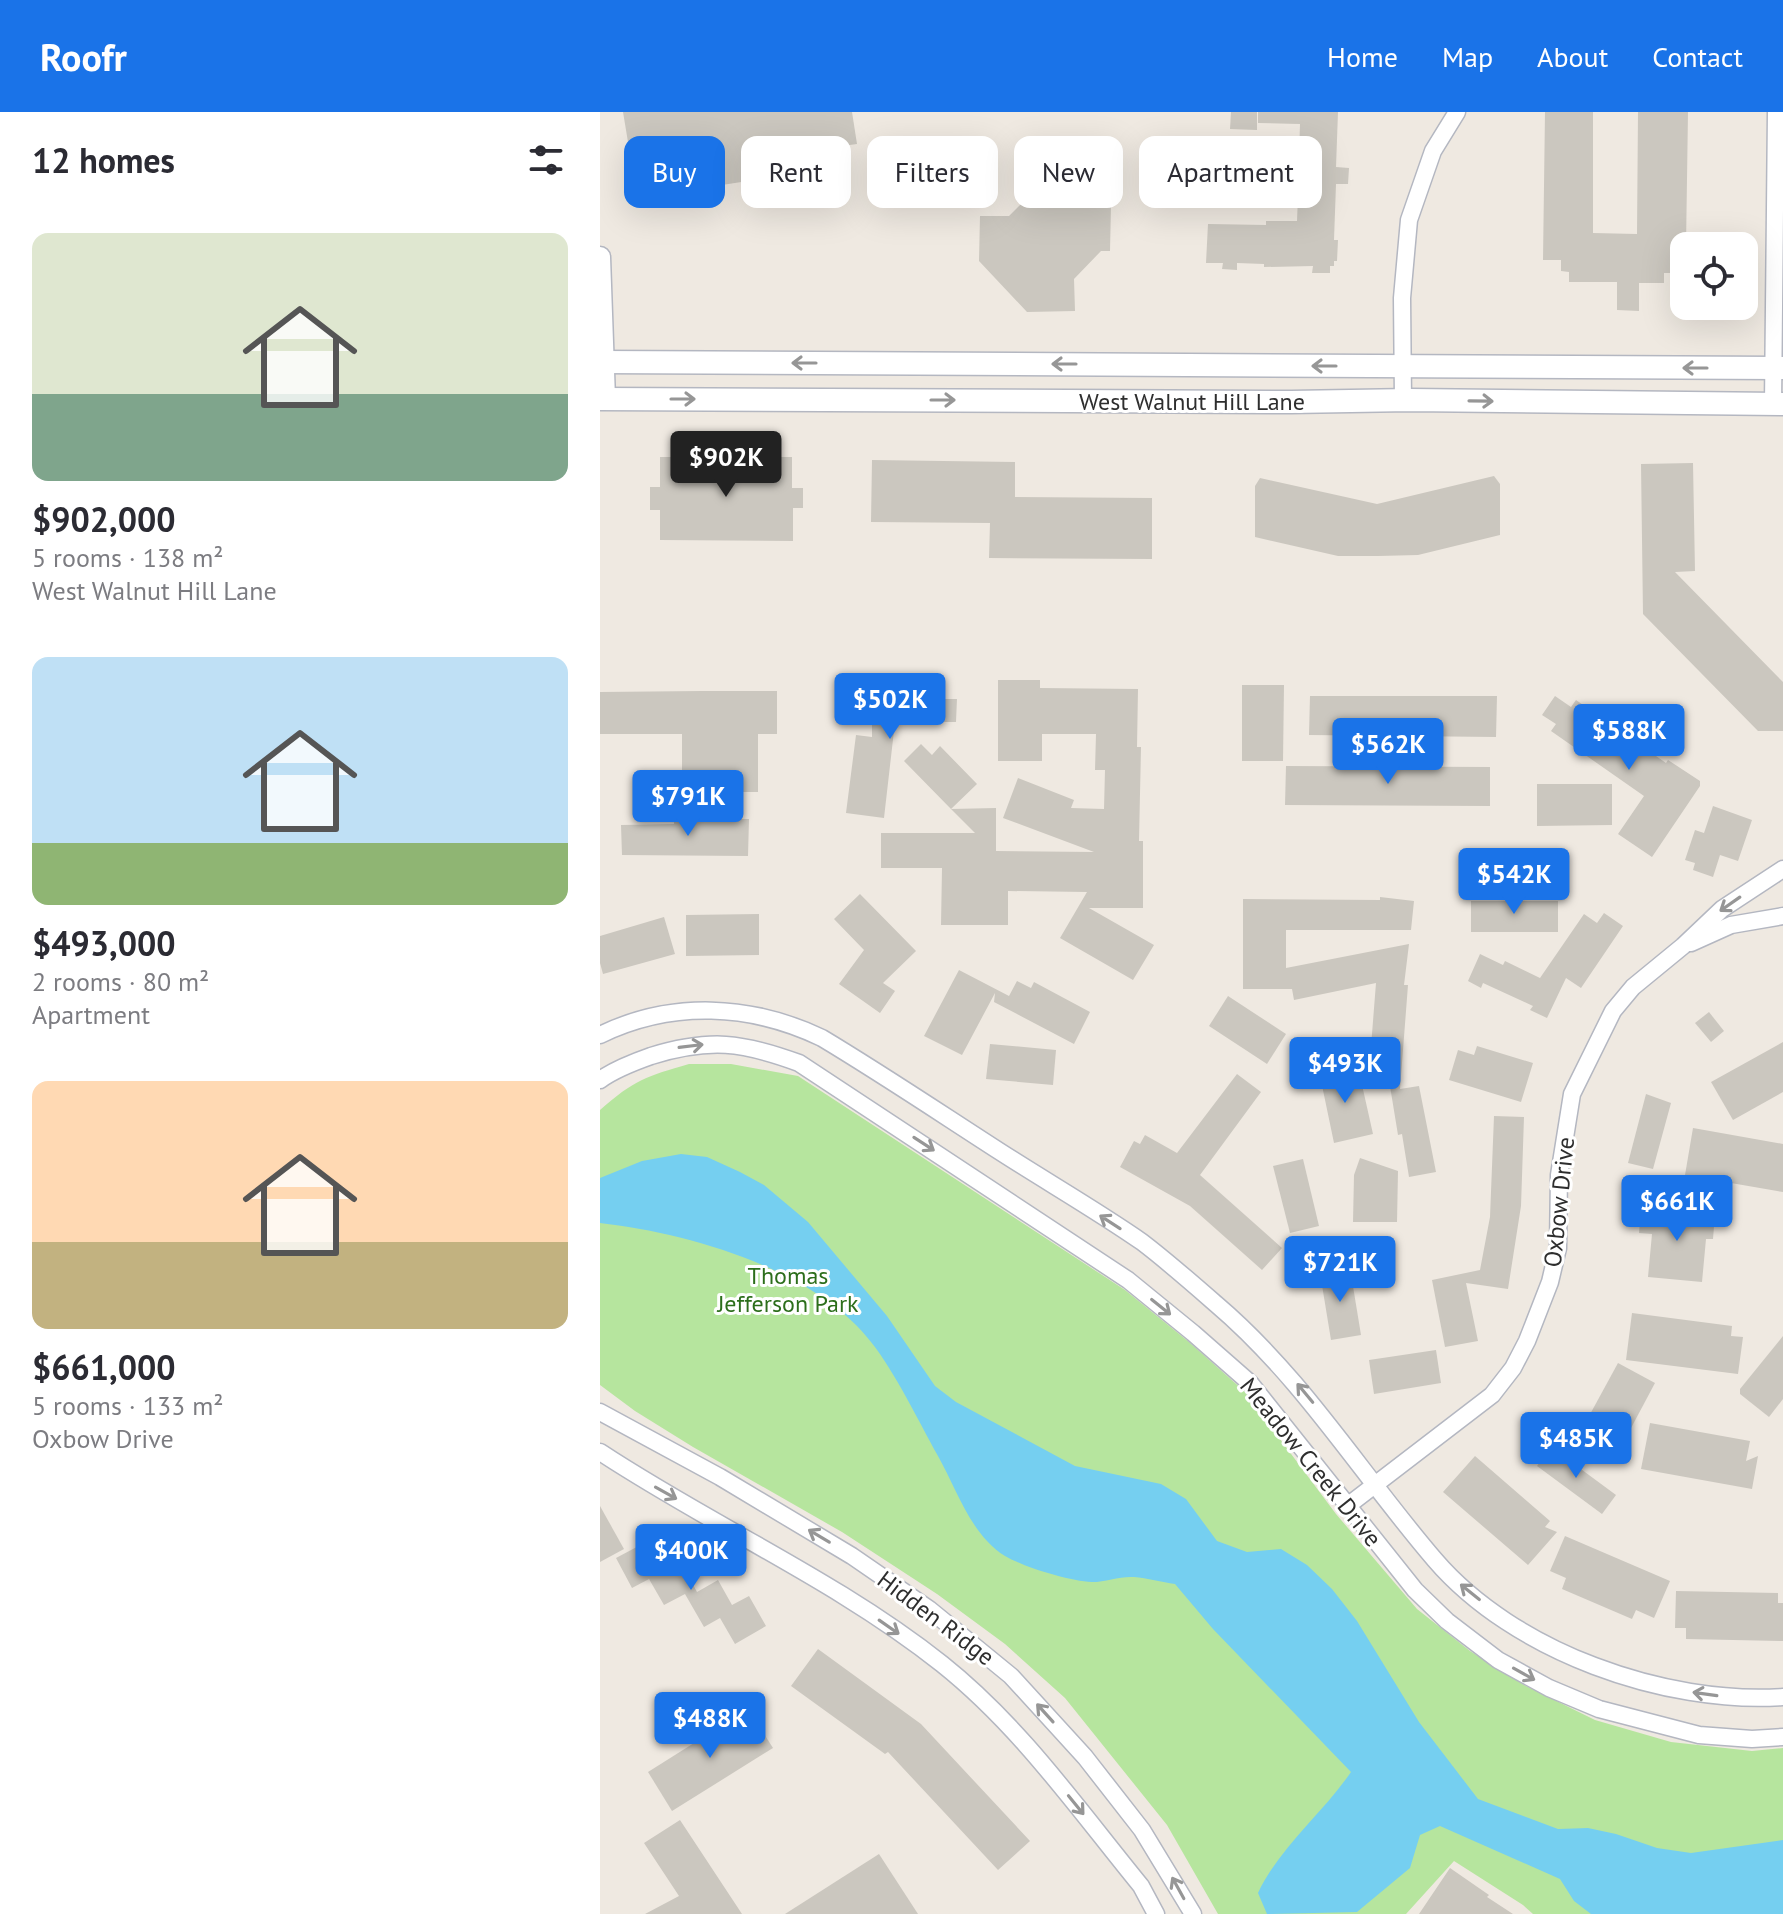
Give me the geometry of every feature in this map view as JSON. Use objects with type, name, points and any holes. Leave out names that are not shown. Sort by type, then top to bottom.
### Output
[{"type":"main road","name":"West Walnut Hill Lane","points":[[602,362],[1778,368]]},
{"type":"main road","name":"West Walnut Hill Lane","points":[[602,399],[1778,404]]},
{"type":"street","points":[[1403,401],[1402,298],[1409,220],[1433,151],[1457,112]]},
{"type":"street","points":[[1776,112],[1778,404]]},
{"type":"street","points":[[600,257],[602,399]]},
{"type":"street","name":"Oxbow Drive","points":[[1346,1507],[1492,1395],[1513,1368],[1550,1282],[1558,1248],[1559,1175],[1572,1094],[1613,1011],[1633,987],[1722,909],[1783,869]]},
{"type":"street","name":"Oxbow Drive","points":[[1683,946],[1731,925],[1783,916]]},
{"type":"street","name":"Meadow Creek Drive","points":[[600,1035],[626,1024],[676,1013],[725,1010],[784,1021],[822,1038],[1143,1244],[1218,1305],[1284,1368],[1437,1562],[1464,1588],[1506,1620],[1563,1652],[1613,1673],[1659,1687],[1748,1699],[1783,1697]]},
{"type":"street","name":"Meadow Creek Drive","points":[[600,1080],[637,1061],[679,1047],[718,1043],[760,1049],[799,1063],[1128,1280],[1250,1383],[1415,1590],[1447,1621],[1498,1660],[1549,1688],[1599,1709],[1699,1735],[1752,1739],[1783,1737]]},
{"type":"street","name":"Hidden Ridge","points":[[600,1412],[720,1477],[852,1556],[929,1609],[1011,1676],[1085,1757],[1142,1830],[1193,1914]]},
{"type":"street","name":"Hidden Ridge","points":[[600,1452],[644,1481],[853,1601],[942,1664],[1009,1724],[1141,1886],[1156,1914]]},
{"type":"green space","name":"Thomas Jefferson Park","points":[[689,1064],[731,1064],[798,1076],[1125,1290],[1244,1391],[1336,1514],[1417,1609],[1470,1651],[1524,1685],[1595,1720],[1671,1742],[1752,1751],[1783,1748],[1783,1914],[1533,1914],[1454,1861],[1406,1914],[1218,1914],[1167,1825],[1065,1698],[1005,1644],[937,1594],[842,1532],[693,1447],[600,1385],[600,1110],[642,1080]]},
{"type":"water","points":[[681,1154],[707,1157],[740,1172],[764,1185],[808,1222],[887,1316],[935,1386],[956,1402],[1075,1466],[1161,1484],[1186,1499],[1217,1541],[1247,1552],[1281,1549],[1307,1565],[1332,1589],[1357,1621],[1419,1722],[1478,1799],[1558,1829],[1588,1828],[1657,1848],[1691,1853],[1783,1840],[1783,1914],[1591,1914],[1574,1901],[1560,1879],[1440,1826],[1420,1835],[1410,1868],[1357,1912],[1267,1914],[1258,1893],[1267,1877],[1351,1772],[1213,1629],[1175,1584],[1134,1577],[1092,1582],[1071,1579],[1023,1565],[993,1547],[966,1511],[880,1354],[847,1316],[817,1294],[784,1275],[710,1246],[600,1223],[600,1178],[642,1161]]},
{"type":"building","points":[[623,112],[852,112],[857,144],[851,145],[851,136],[741,136],[741,182],[725,184],[725,136],[627,136]]},
{"type":"building","points":[[1231,112],[1257,112],[1257,130],[1230,129]]},
{"type":"building","points":[[1258,112],[1338,112],[1336,167],[1349,168],[1348,184],[1336,184],[1334,240],[1338,240],[1337,261],[1330,266],[1330,273],[1312,273],[1313,266],[1264,267],[1264,264],[1237,263],[1237,270],[1222,269],[1223,263],[1206,263],[1208,224],[1266,225],[1266,221],[1297,221],[1298,208],[1322,208],[1322,136],[1300,136],[1300,124],[1258,123]]},
{"type":"building","points":[[1545,112],[1593,112],[1593,233],[1637,234],[1638,112],[1688,112],[1686,232],[1670,232],[1670,273],[1664,273],[1664,283],[1639,283],[1639,311],[1617,310],[1617,282],[1569,282],[1569,272],[1561,271],[1561,260],[1543,260]]},
{"type":"building","points":[[1017,208],[1111,208],[1110,251],[1101,251],[1074,279],[1075,311],[1027,312],[979,261],[980,216],[1009,216]]},
{"type":"building","points":[[660,457],[792,457],[792,488],[803,488],[803,508],[793,508],[793,541],[660,540],[660,510],[650,510],[650,487],[660,487]]},
{"type":"building","points":[[872,460],[1015,462],[1015,497],[1152,498],[1152,559],[989,558],[990,523],[871,522]]},
{"type":"building","points":[[1693,463],[1695,571],[1675,572],[1783,682],[1783,731],[1758,731],[1643,614],[1641,464]]},
{"type":"building","points":[[1494,476],[1500,484],[1500,535],[1418,555],[1378,556],[1338,556],[1255,537],[1255,486],[1260,478],[1377,504]]},
{"type":"building","points":[[998,680],[1040,680],[1040,688],[1138,689],[1137,747],[1141,747],[1139,841],[1143,841],[1143,908],[1089,908],[1154,945],[1133,980],[1060,938],[1087,892],[1008,891],[1008,925],[941,925],[942,868],[881,868],[881,833],[975,833],[951,809],[996,808],[996,851],[1094,852],[1003,818],[1018,778],[1074,800],[1071,808],[1104,809],[1105,770],[1095,770],[1096,734],[1042,734],[1042,761],[998,761]]},
{"type":"building","points":[[1242,685],[1284,685],[1283,761],[1242,761]]},
{"type":"building","points":[[872,686],[940,686],[940,699],[957,699],[956,722],[895,722],[884,818],[846,813],[856,735],[872,737]]},
{"type":"building","points":[[777,691],[777,734],[758,734],[758,792],[682,792],[682,734],[600,734],[600,692]]},
{"type":"building","points":[[1310,696],[1497,696],[1496,737],[1309,735]]},
{"type":"building","points":[[1555,696],[1571,707],[1576,700],[1666,763],[1668,760],[1700,781],[1700,786],[1652,857],[1618,834],[1644,796],[1551,731],[1556,724],[1542,715]]},
{"type":"building","points":[[921,744],[932,755],[940,746],[977,784],[951,809],[904,761]]},
{"type":"building","points":[[1286,766],[1490,767],[1490,806],[1285,805]]},
{"type":"building","points":[[1537,784],[1612,784],[1612,825],[1537,826]]},
{"type":"building","points":[[1713,806],[1752,820],[1738,861],[1720,855],[1713,877],[1693,870],[1695,863],[1685,860],[1695,830],[1704,833]]},
{"type":"building","points":[[674,818],[749,819],[748,856],[622,855],[621,825],[674,824]]},
{"type":"building","points":[[860,894],[916,951],[883,983],[895,991],[880,1013],[839,984],[864,950],[834,919]]},
{"type":"building","points":[[1380,897],[1414,901],[1411,930],[1286,930],[1286,968],[1409,944],[1404,985],[1408,985],[1400,1089],[1419,1086],[1436,1172],[1409,1177],[1388,1074],[1369,1072],[1376,983],[1294,1000],[1292,989],[1243,989],[1243,899],[1380,900]]},
{"type":"building","points":[[1471,901],[1558,901],[1558,932],[1471,932]]},
{"type":"building","points":[[1604,913],[1623,926],[1581,988],[1566,978],[1547,1018],[1530,1010],[1533,1006],[1483,983],[1481,988],[1468,981],[1480,954],[1503,965],[1505,961],[1540,978],[1584,914],[1597,923]]},
{"type":"building","points":[[759,914],[759,955],[686,956],[686,915]]},
{"type":"building","points":[[664,917],[675,954],[603,974],[600,936]]},
{"type":"building","points":[[959,970],[1009,996],[1017,981],[1031,988],[1034,982],[1090,1012],[1074,1044],[994,1002],[995,993],[962,1055],[924,1036]]},
{"type":"building","points":[[1228,996],[1286,1034],[1267,1064],[1209,1026]]},
{"type":"building","points":[[1709,1012],[1724,1031],[1711,1042],[1695,1023]]},
{"type":"building","points":[[1783,1042],[1783,1092],[1733,1120],[1711,1082]]},
{"type":"building","points":[[990,1044],[1056,1050],[1053,1085],[986,1079]]},
{"type":"building","points":[[1477,1046],[1533,1063],[1521,1102],[1449,1080],[1458,1050],[1474,1055]]},
{"type":"building","points":[[1343,1066],[1346,1079],[1360,1076],[1373,1134],[1334,1143],[1319,1071]]},
{"type":"building","points":[[1237,1074],[1261,1092],[1200,1175],[1282,1248],[1262,1270],[1190,1206],[1120,1167],[1134,1141],[1140,1144],[1145,1135],[1177,1153]]},
{"type":"building","points":[[1646,1094],[1671,1103],[1653,1169],[1628,1163]]},
{"type":"building","points":[[1494,1116],[1524,1117],[1521,1206],[1508,1289],[1466,1283],[1478,1341],[1445,1347],[1432,1280],[1480,1270],[1490,1217]]},
{"type":"building","points":[[1693,1128],[1783,1144],[1783,1192],[1685,1175]]},
{"type":"building","points":[[1360,1158],[1398,1171],[1397,1222],[1353,1222],[1354,1175]]},
{"type":"building","points":[[1303,1159],[1319,1226],[1290,1233],[1273,1166]]},
{"type":"building","points":[[1641,1209],[1715,1214],[1713,1239],[1706,1239],[1702,1282],[1648,1277],[1652,1234],[1639,1233]]},
{"type":"building","points":[[1350,1268],[1361,1335],[1331,1340],[1320,1273]]},
{"type":"building","points":[[1632,1313],[1732,1326],[1731,1336],[1743,1337],[1738,1374],[1626,1360]]},
{"type":"building","points":[[1783,1336],[1783,1399],[1769,1417],[1740,1394],[1740,1389]]},
{"type":"building","points":[[1436,1350],[1441,1383],[1374,1394],[1369,1360]]},
{"type":"building","points":[[1618,1363],[1655,1383],[1614,1460],[1576,1440]]},
{"type":"building","points":[[1650,1423],[1750,1441],[1746,1461],[1758,1456],[1752,1489],[1641,1469]]},
{"type":"building","points":[[1551,1447],[1616,1495],[1602,1514],[1537,1466]]},
{"type":"building","points":[[1475,1456],[1550,1521],[1545,1527],[1557,1532],[1528,1565],[1443,1492]]},
{"type":"building","points":[[600,1506],[624,1549],[600,1562]]},
{"type":"building","points":[[1565,1536],[1670,1581],[1654,1618],[1636,1610],[1632,1619],[1562,1589],[1566,1578],[1550,1571]]},
{"type":"building","points":[[648,1541],[661,1566],[678,1557],[697,1592],[718,1580],[732,1605],[749,1596],[766,1626],[735,1644],[720,1618],[704,1627],[685,1594],[664,1605],[649,1579],[632,1588],[616,1558]]},
{"type":"building","points":[[1676,1591],[1778,1593],[1778,1603],[1783,1603],[1783,1641],[1686,1639],[1686,1628],[1675,1628]]},
{"type":"building","points":[[818,1649],[921,1724],[1030,1841],[998,1870],[888,1752],[885,1754],[791,1686]]},
{"type":"building","points":[[748,1709],[773,1748],[672,1811],[648,1772]]},
{"type":"building","points":[[680,1820],[742,1914],[645,1914],[679,1896],[644,1843]]},
{"type":"building","points":[[879,1854],[918,1914],[785,1914]]},
{"type":"building","points":[[1450,1868],[1489,1895],[1487,1897],[1513,1914],[1419,1914]]}]
